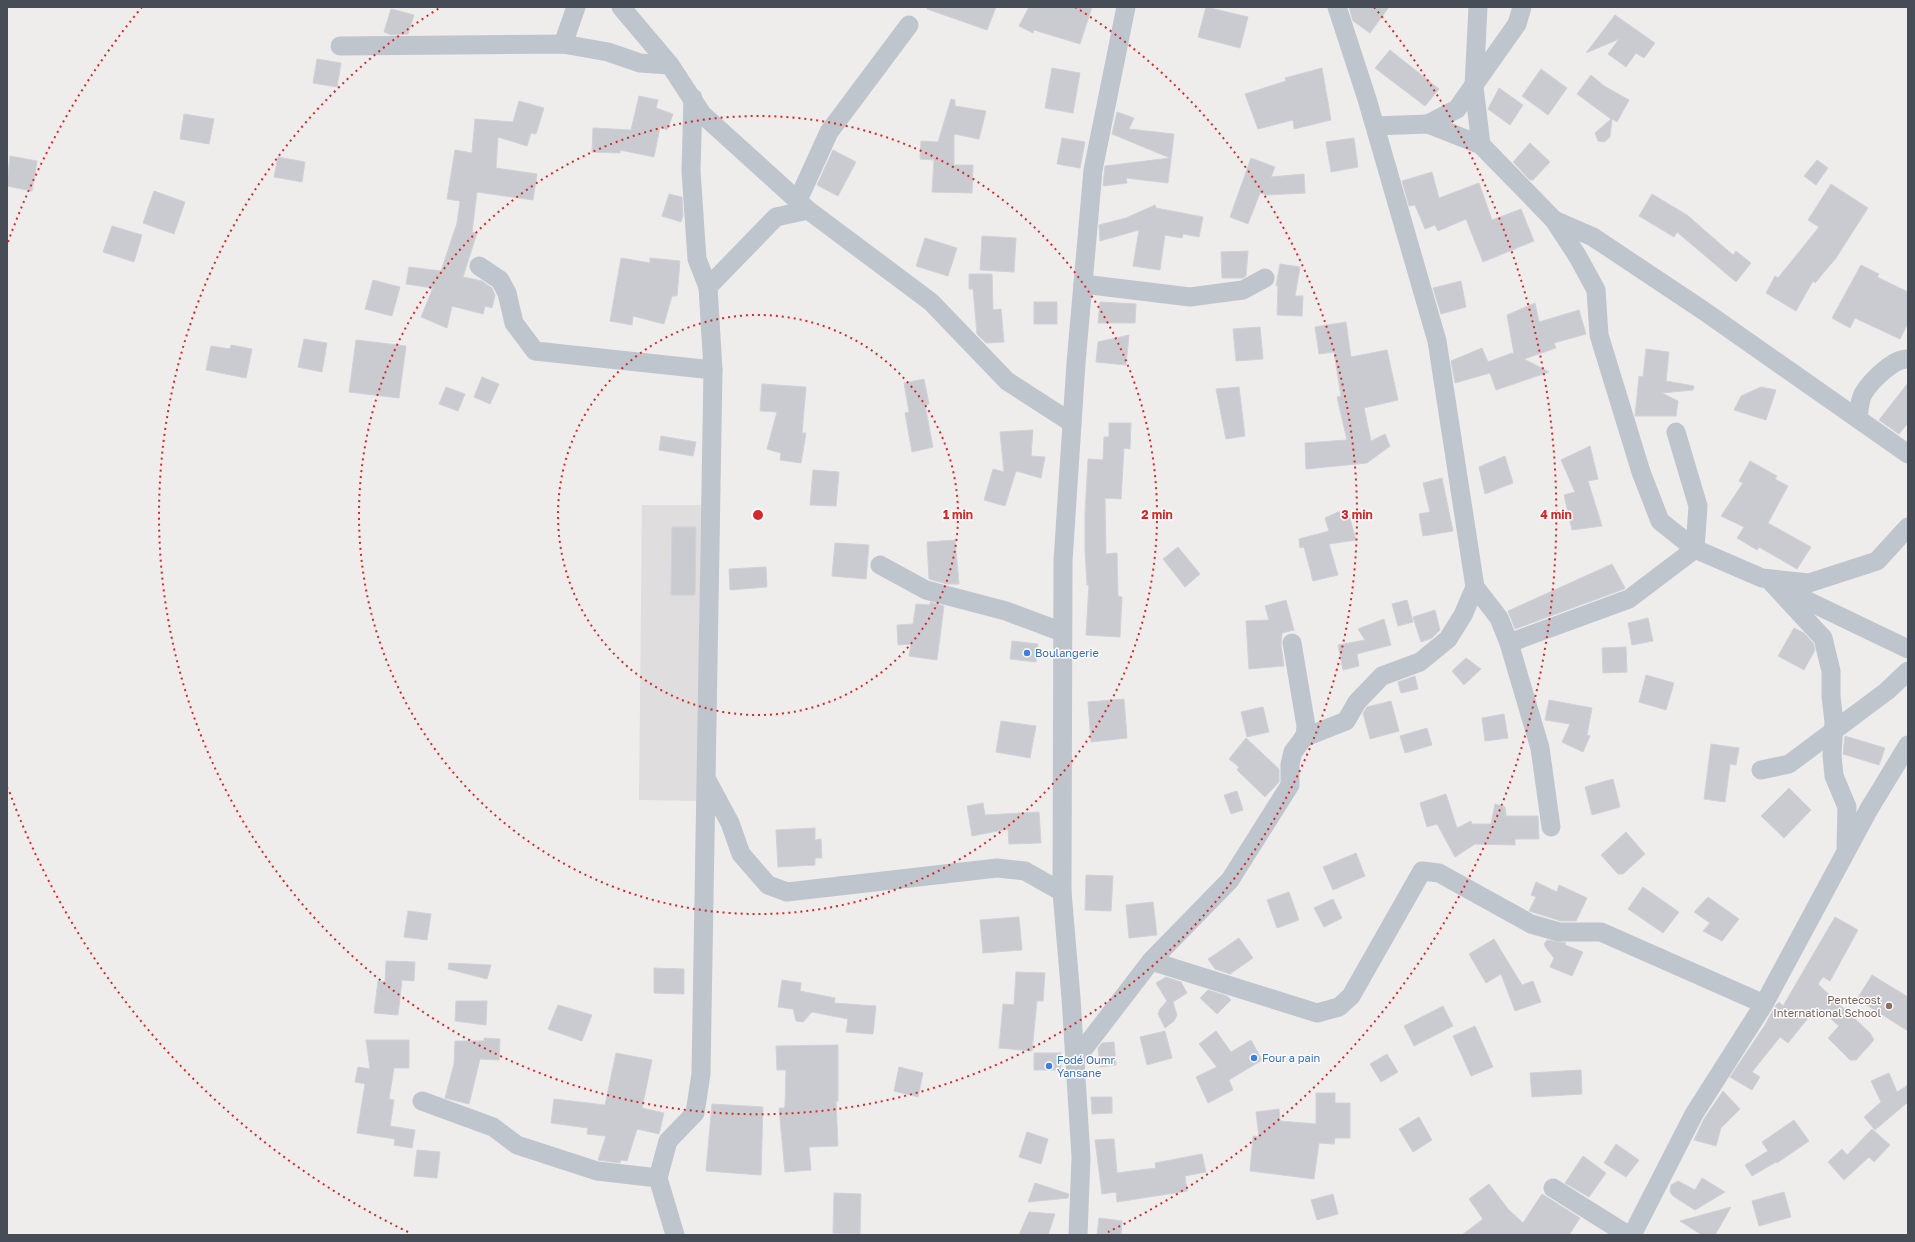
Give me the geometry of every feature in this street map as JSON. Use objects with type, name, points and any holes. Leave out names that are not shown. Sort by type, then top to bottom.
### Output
[{"type":"street","points":[[563,44],[576,7]]},
{"type":"street","points":[[621,7],[670,65],[693,98],[702,114],[803,205],[931,302],[1007,381],[1072,423]]},
{"type":"street","points":[[1078,1235],[1081,1158],[1071,998],[1062,892],[1063,561],[1072,423],[1093,170],[1126,7]]},
{"type":"street","points":[[1336,7],[1375,126],[1437,341],[1475,587],[1499,618],[1509,643],[1540,748],[1551,827]]},
{"type":"street","points":[[1478,7],[1474,87],[1481,145]]},
{"type":"street","points":[[1375,126],[1428,124],[1457,110],[1517,24],[1522,7]]},
{"type":"street","points":[[708,288],[776,217],[803,205],[829,132],[909,25]]},
{"type":"street","points":[[340,46],[563,44],[608,52],[640,63],[670,65]]},
{"type":"street","points":[[675,1235],[658,1178],[668,1141],[694,1113],[701,1074],[707,782],[713,370],[708,288],[697,259],[691,171],[693,98]]},
{"type":"street","points":[[1428,124],[1481,145],[1554,220],[1578,257],[1596,290],[1599,335],[1641,472],[1660,521],[1695,549],[1767,581],[1908,649]]},
{"type":"street","points":[[1554,220],[1593,237],[1704,311],[1908,454]]},
{"type":"street","points":[[479,266],[500,280],[507,293],[514,323],[535,351],[713,370]]},
{"type":"street","points":[[1083,284],[1190,297],[1243,290],[1265,278]]},
{"type":"street","points":[[1858,419],[1863,394],[1894,361],[1908,360]]},
{"type":"street","points":[[1509,643],[1629,599],[1695,549],[1698,506],[1676,432]]},
{"type":"street","points":[[1767,581],[1809,583],[1877,560],[1908,528]]},
{"type":"street","points":[[880,565],[926,590],[1006,611],[1062,632]]},
{"type":"street","points":[[1767,581],[1824,638],[1831,671],[1833,732],[1832,755],[1834,776],[1847,806],[1846,851]]},
{"type":"street","points":[[1303,738],[1346,720],[1356,702],[1382,676],[1420,662],[1448,639],[1463,615],[1475,587]]},
{"type":"street","points":[[1075,1060],[1151,961],[1230,880],[1290,785],[1290,764],[1293,752],[1303,738],[1306,726],[1292,643]]},
{"type":"street","points":[[1761,770],[1790,764],[1887,691],[1908,671]]},
{"type":"street","points":[[1553,1188],[1634,1234],[1694,1114],[1764,1004],[1869,809],[1908,745]]},
{"type":"street","points":[[707,782],[730,824],[741,854],[768,885],[787,892],[997,868],[1025,871],[1062,892]]},
{"type":"street","points":[[1151,961],[1317,1013],[1339,1007],[1351,996],[1422,871],[1439,873],[1531,924],[1558,932],[1601,932],[1764,1004]]},
{"type":"street","points":[[422,1101],[492,1127],[517,1145],[524,1148],[597,1171],[658,1178]]},
{"type":"shaded area","points":[[642,505],[701,505],[698,801],[639,800]]},
{"type":"building","points":[[927,7],[996,7],[987,30],[927,9]]},
{"type":"building","points":[[1029,7],[1092,7],[1080,44],[1034,30],[1033,33],[1019,26]]},
{"type":"building","points":[[1206,7],[1248,17],[1240,48],[1198,37]]},
{"type":"building","points":[[1349,7],[1389,7],[1370,33],[1353,21]]},
{"type":"building","points":[[391,9],[414,15],[408,34],[391,35],[384,32]]},
{"type":"building","points":[[1615,15],[1655,43],[1644,58],[1636,53],[1626,67],[1608,54],[1619,39],[1586,53]]},
{"type":"building","points":[[1390,50],[1439,89],[1425,106],[1375,68]]},
{"type":"building","points":[[317,59],[341,63],[337,87],[313,83]]},
{"type":"building","points":[[1052,68],[1080,73],[1073,113],[1045,108]]},
{"type":"building","points":[[1322,68],[1331,120],[1294,129],[1293,120],[1258,129],[1245,94],[1286,81],[1285,78]]},
{"type":"building","points":[[1541,69],[1567,88],[1548,115],[1522,96]]},
{"type":"building","points":[[1591,75],[1604,86],[1629,100],[1617,122],[1612,119],[1610,137],[1604,142],[1598,141],[1595,133],[1611,119],[1577,94]]},
{"type":"building","points":[[1499,88],[1523,105],[1510,125],[1488,109]]},
{"type":"building","points":[[639,96],[658,100],[656,108],[673,114],[667,130],[660,127],[654,157],[620,150],[620,153],[592,152],[593,128],[631,130]]},
{"type":"building","points":[[951,99],[955,100],[955,106],[986,111],[979,139],[954,134],[954,165],[973,165],[972,193],[932,192],[934,160],[920,159],[921,141],[938,142]]},
{"type":"building","points":[[519,101],[544,108],[536,134],[531,133],[527,146],[498,137],[496,168],[537,174],[533,200],[477,192],[472,232],[477,233],[463,277],[482,281],[492,288],[495,295],[492,308],[485,306],[483,314],[452,306],[447,328],[421,317],[433,288],[406,284],[409,267],[441,271],[457,223],[460,201],[447,199],[455,150],[472,153],[475,119],[513,122]]},
{"type":"building","points":[[1117,112],[1134,118],[1129,129],[1174,134],[1168,183],[1126,178],[1127,183],[1103,186],[1105,166],[1170,158],[1112,134]]},
{"type":"building","points":[[184,114],[214,119],[209,144],[180,139]]},
{"type":"building","points":[[1062,138],[1085,142],[1080,168],[1057,164]]},
{"type":"building","points":[[1354,138],[1358,167],[1331,172],[1326,142]]},
{"type":"building","points":[[1530,143],[1550,162],[1533,180],[1530,180],[1513,162]]},
{"type":"building","points":[[833,150],[856,162],[838,196],[817,185]]},
{"type":"building","points":[[10,156],[37,161],[32,191],[7,186]]},
{"type":"building","points":[[278,157],[305,162],[302,182],[274,177]]},
{"type":"building","points":[[1251,158],[1275,167],[1271,177],[1304,174],[1305,193],[1267,195],[1260,193],[1248,224],[1230,217]]},
{"type":"building","points":[[1817,160],[1828,168],[1816,185],[1804,176]]},
{"type":"building","points":[[1432,172],[1439,198],[1479,183],[1492,220],[1521,209],[1534,241],[1483,262],[1466,219],[1438,231],[1435,225],[1425,229],[1415,205],[1409,206],[1402,181]]},
{"type":"building","points":[[1831,184],[1868,208],[1836,258],[1815,283],[1813,281],[1796,311],[1766,293],[1775,276],[1778,278],[1819,227],[1808,220]]},
{"type":"building","points":[[154,191],[185,202],[174,234],[143,223]]},
{"type":"building","points":[[669,194],[682,197],[683,216],[681,222],[662,216]]},
{"type":"building","points":[[1652,194],[1687,215],[1733,255],[1736,251],[1751,263],[1736,282],[1677,232],[1674,237],[1639,216]]},
{"type":"building","points":[[1155,205],[1156,208],[1203,217],[1199,237],[1183,234],[1182,238],[1165,235],[1160,270],[1133,266],[1139,230],[1100,241],[1099,225],[1126,218]]},
{"type":"building","points":[[112,226],[142,235],[134,262],[103,252]]},
{"type":"building","points":[[982,236],[1016,238],[1014,272],[980,270]]},
{"type":"building","points":[[925,238],[957,248],[948,276],[916,266]]},
{"type":"building","points":[[1248,251],[1246,276],[1243,278],[1222,278],[1221,252]]},
{"type":"building","points":[[621,258],[650,263],[650,258],[680,261],[677,296],[672,296],[664,324],[633,316],[632,325],[610,321]]},
{"type":"building","points":[[1280,264],[1300,267],[1295,296],[1303,296],[1302,316],[1277,315],[1278,286],[1276,286]]},
{"type":"building","points":[[1861,265],[1879,274],[1877,277],[1908,292],[1908,323],[1900,339],[1855,318],[1850,328],[1832,318]]},
{"type":"building","points":[[969,274],[992,274],[993,310],[1001,309],[1004,342],[986,343],[977,334],[973,289],[969,289]]},
{"type":"building","points":[[373,280],[400,287],[392,316],[365,309]]},
{"type":"building","points":[[1461,281],[1466,307],[1441,314],[1433,288]]},
{"type":"building","points":[[1034,302],[1057,302],[1057,324],[1034,324]]},
{"type":"building","points":[[1100,302],[1136,304],[1135,323],[1098,323]]},
{"type":"building","points":[[1535,303],[1539,322],[1579,310],[1586,334],[1554,343],[1556,348],[1524,359],[1549,372],[1496,390],[1490,373],[1455,383],[1451,361],[1482,348],[1488,362],[1512,353],[1514,354],[1507,315]]},
{"type":"building","points":[[1346,322],[1351,357],[1387,350],[1398,400],[1364,408],[1371,441],[1385,434],[1390,446],[1367,463],[1306,469],[1305,443],[1347,440],[1337,397],[1341,396],[1334,352],[1319,354],[1315,327]]},
{"type":"building","points":[[1260,327],[1263,359],[1236,361],[1233,329]]},
{"type":"building","points":[[1129,335],[1126,365],[1096,362],[1098,342]]},
{"type":"building","points":[[304,339],[327,343],[322,372],[298,367]]},
{"type":"building","points":[[356,340],[406,346],[399,398],[349,392]]},
{"type":"building","points":[[231,345],[252,349],[246,378],[206,370],[211,346],[230,349]]},
{"type":"building","points":[[1646,349],[1669,352],[1666,381],[1694,386],[1693,390],[1662,393],[1678,401],[1676,416],[1635,416],[1639,376],[1643,377]]},
{"type":"building","points":[[482,377],[499,384],[490,404],[474,397]]},
{"type":"building","points":[[924,379],[929,404],[925,405],[933,447],[912,452],[905,413],[909,412],[904,383]]},
{"type":"building","points":[[1908,383],[1908,423],[1899,434],[1879,420]]},
{"type":"building","points":[[762,384],[806,387],[802,433],[806,433],[801,463],[780,460],[781,453],[767,449],[777,412],[760,411]]},
{"type":"building","points":[[446,387],[465,394],[458,411],[439,404]]},
{"type":"building","points":[[1239,387],[1245,436],[1226,439],[1216,389]]},
{"type":"building","points":[[1761,387],[1776,390],[1766,420],[1734,410],[1741,396]]},
{"type":"building","points":[[1109,423],[1131,423],[1130,449],[1124,448],[1121,499],[1105,498],[1106,554],[1117,553],[1118,596],[1122,597],[1120,637],[1086,635],[1089,585],[1087,585],[1085,550],[1088,459],[1103,460],[1104,437],[1109,437]]},
{"type":"building","points":[[1033,430],[1031,456],[1045,457],[1041,478],[1016,471],[1005,506],[984,500],[993,469],[1004,472],[1000,432]]},
{"type":"building","points":[[661,436],[696,442],[693,456],[659,450]]},
{"type":"building","points":[[1590,446],[1598,479],[1588,481],[1602,526],[1572,530],[1564,495],[1575,492],[1561,460]]},
{"type":"building","points":[[1505,456],[1513,483],[1485,494],[1479,467]]},
{"type":"building","points":[[1750,461],[1777,476],[1775,479],[1788,486],[1768,523],[1811,547],[1797,569],[1759,547],[1757,550],[1737,538],[1744,527],[1721,516],[1743,483],[1739,481]]},
{"type":"building","points":[[813,470],[839,472],[836,506],[810,505]]},
{"type":"building","points":[[1442,478],[1453,531],[1423,536],[1419,514],[1430,512],[1423,483]]},
{"type":"building","points":[[1348,511],[1356,540],[1329,544],[1338,575],[1313,581],[1304,547],[1300,548],[1299,539],[1329,531],[1325,518],[1338,512]]},
{"type":"building","points":[[672,527],[696,527],[695,595],[671,595]]},
{"type":"building","points":[[955,540],[959,584],[947,584],[929,579],[927,542]]},
{"type":"building","points":[[835,543],[869,545],[866,579],[832,576]]},
{"type":"building","points":[[1178,547],[1200,574],[1185,587],[1163,559]]},
{"type":"building","points":[[1612,564],[1625,588],[1624,589],[1515,629],[1508,611]]},
{"type":"building","points":[[766,567],[767,587],[730,590],[729,569]]},
{"type":"building","points":[[1286,600],[1294,630],[1282,633],[1281,645],[1284,666],[1249,669],[1246,621],[1269,620],[1265,606]]},
{"type":"building","points":[[1407,600],[1413,622],[1398,626],[1392,604]]},
{"type":"building","points":[[930,602],[944,606],[937,660],[909,656],[911,644],[898,645],[897,625],[913,624],[916,604],[930,605]]},
{"type":"building","points":[[1435,610],[1440,630],[1432,638],[1421,642],[1413,617]]},
{"type":"building","points":[[1648,618],[1653,641],[1632,645],[1628,623]]},
{"type":"building","points":[[1384,619],[1391,645],[1357,654],[1359,666],[1343,670],[1338,645],[1365,640],[1358,629]]},
{"type":"building","points":[[1794,628],[1804,633],[1813,643],[1815,650],[1804,670],[1778,656]]},
{"type":"building","points":[[1012,641],[1038,644],[1036,662],[1010,659]]},
{"type":"building","points":[[1626,647],[1627,672],[1603,673],[1602,648]]},
{"type":"building","points":[[1466,658],[1481,669],[1464,685],[1452,671]]},
{"type":"building","points":[[1646,675],[1674,683],[1666,710],[1639,702]]},
{"type":"building","points":[[1415,676],[1418,689],[1401,693],[1398,682]]},
{"type":"building","points":[[1124,699],[1127,738],[1091,742],[1088,702]]},
{"type":"building","points":[[1549,700],[1592,708],[1587,735],[1590,736],[1583,752],[1562,742],[1570,724],[1545,720]]},
{"type":"building","points":[[1391,701],[1399,731],[1370,739],[1363,713],[1367,707]]},
{"type":"building","points":[[1263,707],[1269,732],[1247,737],[1241,712]]},
{"type":"building","points":[[1504,714],[1508,738],[1485,741],[1482,718]]},
{"type":"building","points":[[1001,721],[1036,726],[1030,758],[996,752]]},
{"type":"building","points":[[1427,728],[1432,745],[1405,753],[1400,736]]},
{"type":"building","points":[[1845,736],[1885,748],[1879,765],[1843,754]]},
{"type":"building","points":[[1246,738],[1279,769],[1279,782],[1265,797],[1237,770],[1239,767],[1229,759]]},
{"type":"building","points":[[1711,744],[1739,748],[1736,765],[1730,764],[1725,802],[1704,799]]},
{"type":"building","points":[[1613,779],[1620,807],[1592,815],[1585,787]]},
{"type":"building","points":[[1789,788],[1811,810],[1784,838],[1761,816]]},
{"type":"building","points":[[1237,791],[1243,810],[1231,814],[1224,795]]},
{"type":"building","points":[[1446,794],[1457,828],[1471,821],[1472,824],[1491,824],[1495,804],[1505,807],[1506,816],[1538,816],[1539,839],[1515,839],[1515,845],[1475,844],[1455,857],[1437,824],[1427,827],[1420,803]]},
{"type":"building","points":[[983,803],[985,815],[1039,812],[1041,843],[1009,844],[1008,829],[972,836],[967,806]]},
{"type":"building","points":[[815,828],[815,840],[821,839],[822,858],[815,858],[815,865],[778,867],[776,830]]},
{"type":"building","points":[[1626,832],[1645,854],[1623,874],[1618,874],[1601,855]]},
{"type":"building","points":[[1356,853],[1365,876],[1333,890],[1323,867]]},
{"type":"building","points":[[1086,875],[1113,876],[1111,911],[1085,910]]},
{"type":"building","points":[[1536,882],[1557,892],[1559,885],[1587,898],[1576,921],[1561,921],[1529,911],[1536,897],[1531,895]]},
{"type":"building","points":[[1643,887],[1679,912],[1663,933],[1628,909]]},
{"type":"building","points":[[1289,892],[1299,920],[1277,928],[1267,900]]},
{"type":"building","points":[[1708,897],[1739,919],[1722,941],[1703,931],[1710,923],[1694,912]]},
{"type":"building","points":[[1333,899],[1342,918],[1324,927],[1314,908]]},
{"type":"building","points":[[1153,902],[1157,935],[1129,938],[1126,905]]},
{"type":"building","points":[[408,911],[431,914],[427,940],[404,937]]},
{"type":"building","points":[[1019,917],[1022,950],[983,953],[980,920]]},
{"type":"building","points":[[1835,917],[1858,930],[1830,981],[1823,977],[1818,984],[1870,1033],[1874,1040],[1856,1060],[1850,1060],[1828,1038],[1839,1026],[1817,1007],[1788,1043],[1780,1037],[1752,1072],[1760,1077],[1752,1090],[1730,1077],[1765,1025],[1776,1005],[1779,1002],[1783,1006]]},
{"type":"building","points":[[1239,938],[1253,958],[1230,974],[1215,969],[1208,959]]},
{"type":"building","points":[[1494,939],[1522,985],[1533,981],[1541,1002],[1515,1011],[1501,974],[1486,983],[1469,954]]},
{"type":"building","points":[[1547,940],[1566,943],[1565,945],[1583,952],[1572,976],[1550,967],[1554,958],[1544,944]]},
{"type":"building","points":[[386,961],[415,962],[414,981],[402,980],[398,1015],[374,1013],[378,981],[385,982]]},
{"type":"building","points":[[449,963],[491,965],[487,979],[448,969]]},
{"type":"building","points":[[654,968],[684,969],[684,994],[654,993]]},
{"type":"building","points":[[1016,972],[1045,973],[1043,1001],[1037,1001],[1032,1051],[999,1048],[1003,1004],[1014,1005]]},
{"type":"building","name":"Pentecost International School","points":[[1872,975],[1908,997],[1908,1031],[1857,999]]},
{"type":"building","points":[[1166,977],[1181,982],[1187,993],[1173,1002],[1177,1015],[1174,1021],[1165,1028],[1158,1014],[1160,1009],[1167,1001],[1156,983]]},
{"type":"building","points":[[782,980],[801,983],[800,991],[835,998],[834,1003],[876,1006],[873,1034],[846,1032],[848,1019],[812,1012],[803,1022],[796,1021],[793,1009],[778,1007]]},
{"type":"building","points":[[1208,990],[1227,996],[1231,1000],[1217,1014],[1200,998]]},
{"type":"building","points":[[456,1001],[487,1001],[486,1025],[455,1021]]},
{"type":"building","points":[[558,1005],[592,1015],[582,1041],[548,1029]]},
{"type":"building","points":[[1443,1006],[1453,1026],[1414,1046],[1404,1026]]},
{"type":"building","points":[[1475,1026],[1493,1067],[1471,1076],[1453,1036]]},
{"type":"building","points":[[1165,1031],[1172,1058],[1147,1065],[1140,1037]]},
{"type":"building","points":[[1216,1031],[1231,1052],[1251,1040],[1262,1060],[1229,1080],[1233,1090],[1208,1103],[1196,1077],[1217,1067],[1199,1044]]},
{"type":"building","points":[[484,1038],[500,1039],[499,1060],[480,1059],[469,1104],[445,1098],[454,1064],[455,1041],[484,1041]]},
{"type":"building","points":[[366,1040],[409,1040],[409,1068],[394,1068],[389,1099],[394,1100],[390,1126],[415,1130],[412,1148],[394,1145],[395,1139],[357,1133],[365,1084],[355,1082],[358,1067],[370,1069]]},
{"type":"building","points":[[1114,1042],[1116,1065],[1100,1067],[1098,1048],[1102,1043]]},
{"type":"building","points":[[838,1045],[838,1101],[836,1101],[838,1146],[809,1147],[811,1170],[785,1172],[779,1108],[784,1108],[785,1106],[786,1070],[777,1070],[776,1046]]},
{"type":"building","points":[[616,1053],[652,1060],[642,1108],[664,1113],[659,1134],[637,1129],[627,1161],[621,1160],[620,1163],[598,1160],[606,1136],[587,1134],[588,1128],[551,1123],[554,1099],[605,1105]]},
{"type":"building","points":[[1034,1053],[1061,1053],[1061,1070],[1034,1070]]},
{"type":"building","points":[[1387,1054],[1398,1072],[1381,1082],[1370,1064]]},
{"type":"building","points":[[899,1067],[923,1073],[918,1097],[894,1091]]},
{"type":"building","points":[[1581,1070],[1582,1094],[1532,1097],[1530,1073]]},
{"type":"building","points":[[1889,1073],[1897,1092],[1908,1085],[1908,1102],[1875,1130],[1864,1117],[1881,1102],[1871,1081]]},
{"type":"building","points":[[1723,1091],[1740,1109],[1721,1128],[1716,1146],[1694,1140],[1704,1119]]},
{"type":"building","points":[[1316,1093],[1335,1093],[1335,1103],[1350,1103],[1350,1138],[1335,1138],[1334,1144],[1319,1143],[1314,1179],[1250,1171],[1253,1136],[1259,1137],[1256,1112],[1279,1109],[1280,1121],[1316,1124]]},
{"type":"building","points":[[1091,1097],[1112,1097],[1112,1113],[1092,1114]]},
{"type":"building","points":[[712,1104],[763,1107],[761,1175],[706,1171]]},
{"type":"building","points":[[1419,1117],[1432,1140],[1413,1152],[1399,1129]]},
{"type":"building","points":[[1794,1120],[1809,1141],[1777,1163],[1776,1162],[1752,1176],[1745,1165],[1768,1151],[1762,1142]]},
{"type":"building","points":[[1872,1129],[1890,1145],[1874,1162],[1869,1157],[1844,1180],[1828,1162],[1842,1149],[1847,1155]]},
{"type":"building","points":[[1027,1132],[1048,1139],[1041,1164],[1019,1157]]},
{"type":"building","points":[[1114,1139],[1117,1173],[1156,1168],[1155,1163],[1202,1154],[1206,1172],[1185,1176],[1187,1191],[1117,1202],[1116,1192],[1102,1194],[1095,1140]]},
{"type":"building","points":[[1616,1144],[1639,1160],[1626,1177],[1604,1163]]},
{"type":"building","points":[[417,1150],[440,1152],[437,1178],[414,1176]]},
{"type":"building","points":[[1583,1156],[1606,1173],[1589,1197],[1565,1183]]},
{"type":"building","points":[[1702,1178],[1725,1192],[1695,1210],[1673,1196],[1670,1192],[1671,1185],[1678,1181],[1695,1190]]},
{"type":"building","points":[[1035,1183],[1069,1194],[1068,1198],[1028,1202]]},
{"type":"building","points":[[1489,1184],[1508,1209],[1523,1223],[1542,1194],[1580,1218],[1569,1235],[1462,1235],[1483,1219],[1469,1199]]},
{"type":"building","points":[[1784,1192],[1791,1217],[1759,1226],[1752,1201]]},
{"type":"building","points":[[834,1193],[861,1194],[860,1234],[833,1233]]},
{"type":"building","points":[[1333,1194],[1338,1214],[1317,1220],[1311,1200]]},
{"type":"building","points":[[1731,1207],[1715,1235],[1702,1235],[1680,1221]]},
{"type":"building","points":[[1029,1212],[1055,1214],[1048,1235],[1019,1235]]},
{"type":"building","points":[[1099,1218],[1122,1221],[1121,1235],[1097,1235]]},
{"type":"place","name":"Boulangerie","points":[[1027,653]]},
{"type":"place","name":"Pentecost International School","points":[[1889,1006]]},
{"type":"place","name":"Four a pain","points":[[1254,1058]]},
{"type":"place","name":"Fodé Oumr Yansane","points":[[1049,1066]]}]
